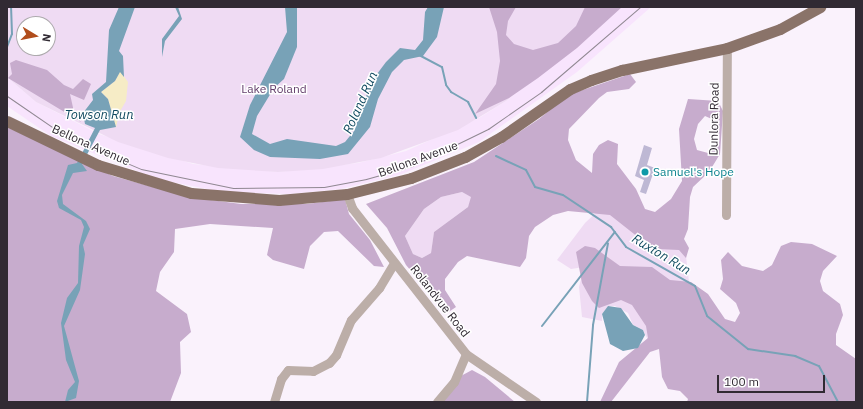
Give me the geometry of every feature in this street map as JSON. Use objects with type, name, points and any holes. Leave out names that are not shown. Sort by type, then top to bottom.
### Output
[{"type":"main road","name":"Bellona Avenue","points":[[7,121],[98,165],[191,193],[279,200],[347,194],[411,178],[465,157],[501,137],[570,89],[591,80],[622,70],[727,48],[780,28],[820,7]]},
{"type":"street","name":"Dunlora Road","points":[[726,215],[727,48]]},
{"type":"street","name":"Rolandvue Road","points":[[347,194],[352,208],[394,263],[429,303],[466,354],[536,402]]},
{"type":"street","points":[[274,402],[281,380],[288,370],[313,371],[329,363],[336,355],[351,320],[379,288],[394,263]]},
{"type":"street","points":[[437,402],[454,382],[466,354]]},
{"type":"shaded area","points":[[489,7],[516,7],[508,21],[506,35],[514,44],[533,50],[558,43],[576,26],[585,7],[622,7],[577,48],[538,78],[509,98],[475,114],[496,84],[500,61],[497,32]]},
{"type":"shaded area","points":[[618,7],[651,7],[577,72],[479,142],[402,174],[341,189],[290,194],[222,192],[157,179],[51,136],[7,106],[7,77],[36,102],[99,134],[193,164],[278,172],[358,163],[406,151],[479,118],[506,101]]},
{"type":"shaded area","points":[[16,60],[47,70],[64,85],[73,89],[83,79],[91,84],[84,100],[70,94],[74,112],[81,122],[8,78],[12,74],[10,63]]},
{"type":"shaded area","points":[[630,74],[636,82],[629,89],[607,92],[599,98],[569,129],[568,140],[576,160],[592,173],[593,154],[599,145],[608,140],[618,144],[617,164],[636,189],[645,209],[655,212],[671,199],[682,181],[679,129],[688,99],[718,101],[723,111],[720,154],[709,172],[693,187],[690,197],[688,229],[684,239],[689,248],[686,258],[679,250],[658,249],[648,245],[610,215],[568,211],[553,215],[535,227],[529,236],[526,258],[520,267],[467,256],[458,262],[445,279],[445,290],[456,307],[447,313],[406,265],[387,228],[366,204],[474,162],[539,119],[568,95]],"holes":[[[705,116],[714,120],[716,146],[708,153],[697,150],[694,139],[698,124]],[[462,192],[471,197],[468,207],[434,232],[431,253],[422,258],[413,254],[405,236],[424,209],[441,197]]]},
{"type":"shaded area","points":[[7,127],[113,176],[189,197],[241,204],[307,204],[345,199],[349,214],[370,240],[384,267],[374,266],[338,231],[324,232],[310,246],[304,269],[273,260],[267,255],[273,228],[210,224],[175,229],[174,252],[160,272],[156,291],[187,314],[191,332],[180,342],[181,373],[170,402],[7,402]]},
{"type":"shaded area","points":[[791,242],[812,244],[837,256],[823,271],[820,281],[823,291],[840,304],[843,315],[836,334],[836,345],[856,359],[856,402],[687,402],[688,399],[680,391],[668,389],[662,377],[659,349],[650,352],[611,402],[600,402],[619,362],[648,338],[646,326],[632,305],[621,300],[599,308],[592,301],[582,283],[576,252],[585,246],[595,248],[620,266],[652,267],[670,280],[691,282],[708,294],[725,319],[735,322],[740,313],[736,303],[720,289],[723,279],[721,260],[728,252],[742,266],[763,271],[772,265],[781,246]]},
{"type":"shaded area","points":[[472,370],[485,377],[515,402],[440,402],[459,377]]},
{"type":"green space","name":"Lake Roland","points":[[7,7],[618,7],[506,101],[458,130],[381,158],[323,169],[278,172],[218,168],[168,158],[118,142],[36,102],[7,77]]},
{"type":"green space","points":[[462,192],[472,197],[468,207],[434,232],[431,253],[422,258],[413,254],[405,236],[424,209],[441,197]]},
{"type":"green space","points":[[602,207],[661,233],[686,256],[689,282],[648,340],[643,330],[633,325],[628,313],[615,306],[608,306],[602,314],[602,321],[582,317],[579,287],[584,267],[571,269],[557,260],[585,223]]},
{"type":"sand","points":[[120,71],[128,82],[126,101],[119,113],[116,128],[108,99],[101,92],[115,81]]},
{"type":"water","name":"Towson Run","points":[[119,7],[135,7],[119,51],[123,56],[124,77],[120,72],[115,81],[101,92],[108,99],[116,127],[100,130],[82,164],[87,171],[73,173],[62,195],[63,204],[86,221],[90,229],[83,245],[85,254],[80,290],[64,326],[79,381],[76,398],[65,402],[68,390],[75,382],[66,360],[61,323],[67,298],[78,283],[79,246],[84,227],[81,220],[59,208],[57,201],[68,165],[77,163],[95,128],[85,124],[83,113],[93,100],[92,94],[106,82],[109,30]]},
{"type":"water","points":[[175,7],[178,7],[182,19],[165,41],[162,57],[162,39],[179,16]]},
{"type":"water","points":[[285,7],[297,7],[297,47],[284,79],[274,88],[257,116],[252,134],[270,144],[287,139],[336,146],[345,142],[354,131],[371,82],[386,62],[400,48],[415,50],[423,40],[425,12],[428,7],[444,7],[437,37],[423,56],[404,60],[392,72],[378,99],[370,127],[348,154],[320,159],[270,157],[254,150],[240,137],[250,105],[287,32]]},
{"type":"water","points":[[608,306],[621,308],[633,325],[643,330],[645,335],[638,348],[623,351],[610,344],[602,314]]},
{"type":"building","name":"Samuel's Hope","points":[[644,145],[652,148],[647,165],[655,168],[646,194],[640,192],[644,180],[635,176]]},
{"type":"waterway","points":[[7,47],[12,34],[11,7]]},
{"type":"waterway","name":"Ruxton Run","points":[[419,55],[442,67],[446,85],[451,92],[468,102],[476,118]]},
{"type":"waterway","name":"Ruxton Run","points":[[496,156],[526,170],[535,187],[563,195],[611,227],[626,247],[695,286],[707,316],[748,349],[795,356],[819,366],[838,402]]},
{"type":"waterway","points":[[542,326],[615,232]]},
{"type":"waterway","points":[[587,402],[593,325],[608,243]]},
{"type":"tram line","points":[[7,96],[68,138],[141,169],[233,188],[324,187],[366,179],[412,166],[488,129],[541,92],[640,7]]},
{"type":"place","name":"Samuel's Hope","points":[[645,172]]},
{"type":"water label","name":"Roland Run","points":[[361,103]]}]
